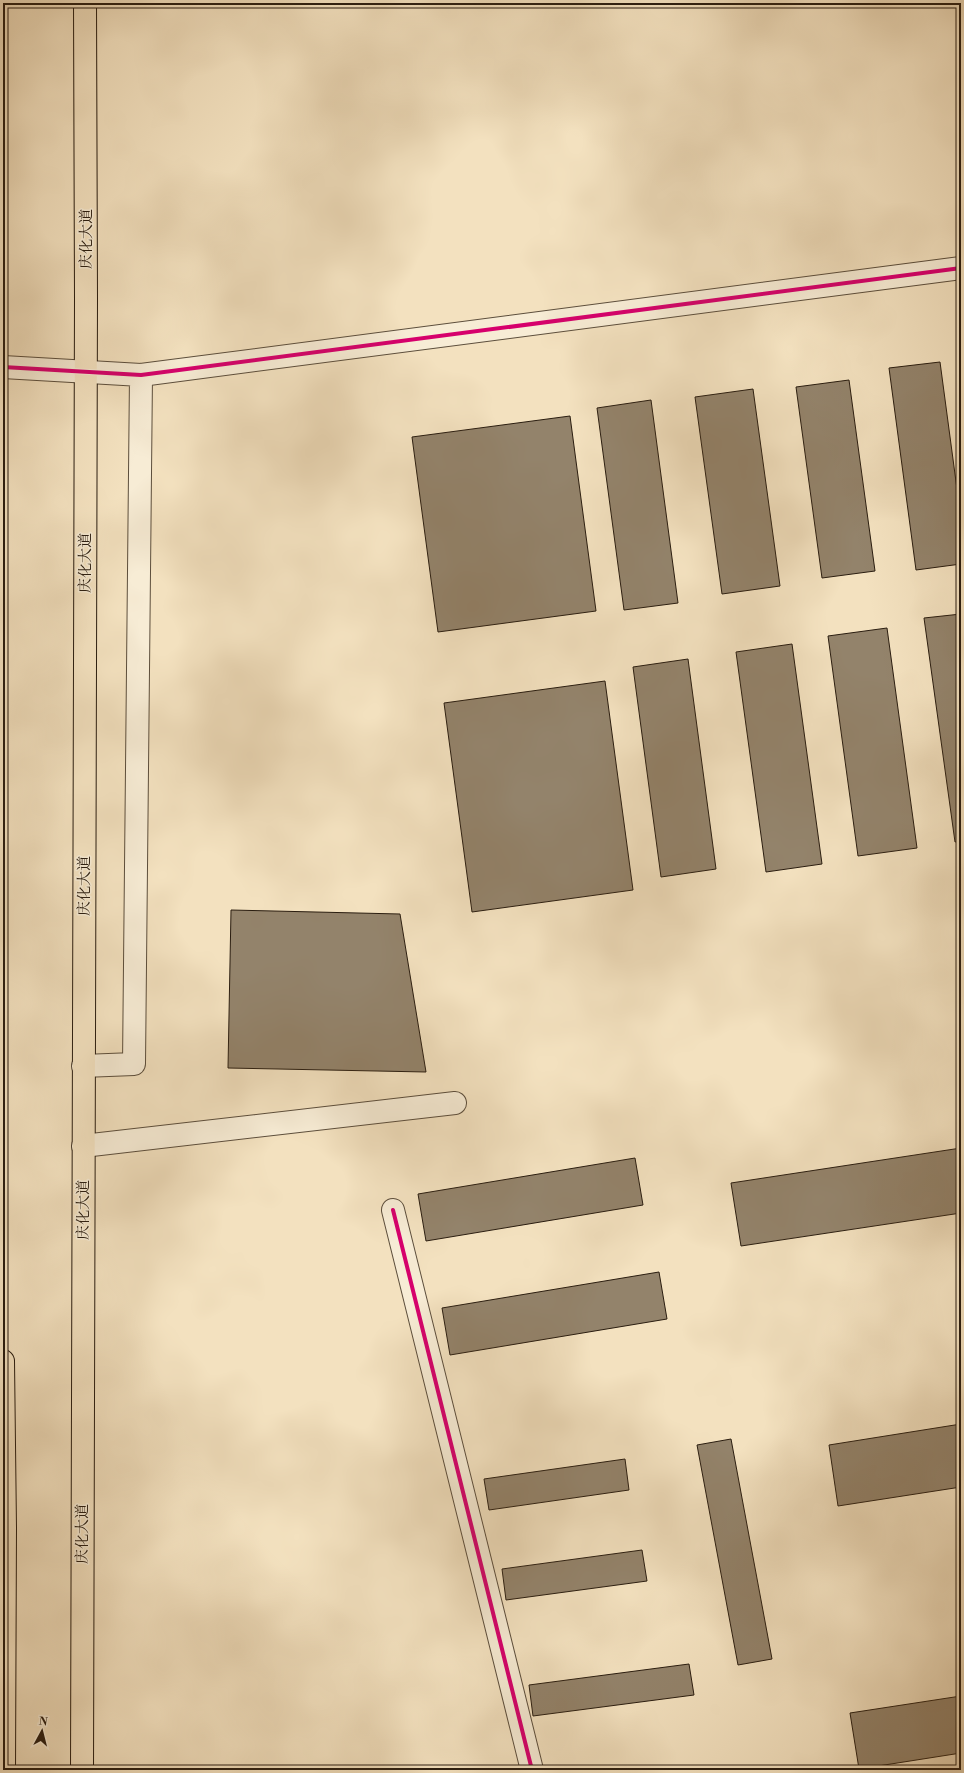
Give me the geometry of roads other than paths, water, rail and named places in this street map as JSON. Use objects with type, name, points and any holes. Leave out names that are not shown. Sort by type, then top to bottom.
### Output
[{"type":"highway","name":"庆化大道","points":[[82,1770],[86,372],[85,3]]},
{"type":"highway","points":[[3,1361],[4,1770]]},
{"type":"street","points":[[3,367],[141,375],[961,268]]},
{"type":"street","points":[[83,1066],[134,1064],[141,375]]},
{"type":"street","points":[[83,1146],[455,1103]]},
{"type":"street","points":[[393,1210],[532,1770]]}]
